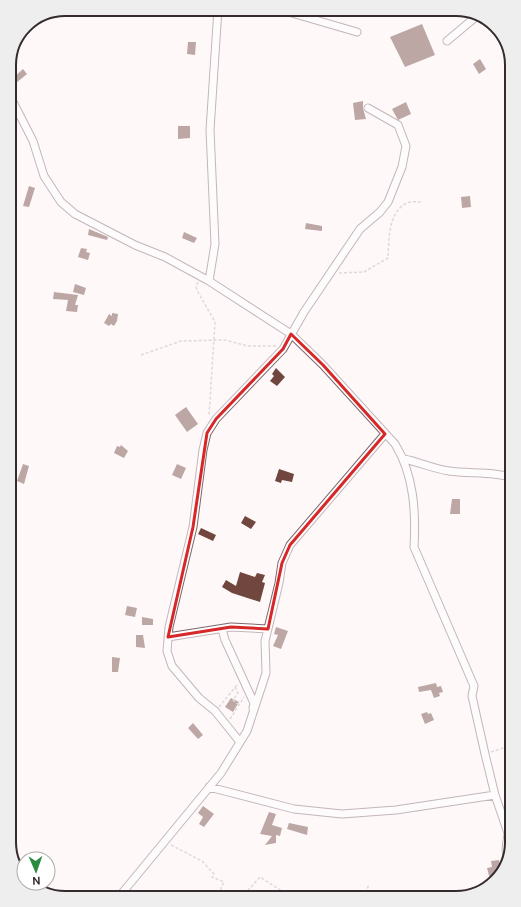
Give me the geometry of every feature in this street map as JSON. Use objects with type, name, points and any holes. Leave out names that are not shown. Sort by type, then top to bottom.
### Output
[{"type":"street","points":[[209,281],[215,244],[210,130],[218,16]]},
{"type":"street","points":[[302,16],[357,32]]},
{"type":"street","points":[[447,41],[473,19]]},
{"type":"street","points":[[16,108],[33,142],[44,176],[61,202],[74,214],[209,281],[291,334],[323,365],[395,444],[404,459],[410,477],[416,527],[414,547],[474,686],[472,696],[494,795],[505,822]]},
{"type":"street","points":[[240,742],[227,724],[215,711],[199,698],[172,666],[167,651],[168,637],[193,527],[207,433],[248,383],[285,346],[304,312],[360,229],[380,212],[388,202],[402,167],[406,146],[398,125],[368,108]]},
{"type":"street","points":[[124,891],[221,773],[247,731],[266,672],[265,641],[282,563],[290,544],[385,434]]},
{"type":"street","points":[[404,459],[448,471],[505,475]]},
{"type":"street","points":[[168,637],[231,627],[268,629]]},
{"type":"street","points":[[222,629],[225,640],[254,703],[253,712]]},
{"type":"street","points":[[209,787],[294,809],[342,814],[396,810],[494,795]]},
{"type":"path","points":[[332,272],[344,274],[364,272],[388,258],[392,222],[396,212],[406,203],[421,202]]},
{"type":"path","points":[[201,277],[196,287],[215,322],[208,420],[213,424]]},
{"type":"path","points":[[140,354],[181,341],[225,340],[248,346],[285,346]]},
{"type":"path","points":[[215,711],[235,687],[244,679]]},
{"type":"path","points":[[235,687],[238,693],[233,700],[240,705]]},
{"type":"path","points":[[227,724],[249,690]]},
{"type":"path","points":[[485,754],[505,748]]},
{"type":"path","points":[[164,842],[202,861],[214,874],[212,877],[214,879],[224,882],[221,888],[222,891]]},
{"type":"path","points":[[247,891],[260,877],[282,891]]},
{"type":"path","points":[[366,891],[369,884]]},
{"type":"highlighted area","points":[[291,334],[323,365],[385,434],[290,545],[282,563],[268,629],[231,627],[168,637],[193,527],[207,433],[216,419],[283,349]]},
{"type":"building","points":[[422,24],[435,55],[405,67],[390,37]]},
{"type":"building","points":[[188,42],[196,42],[195,55],[187,54]]},
{"type":"building","points":[[480,59],[486,69],[479,74],[473,64]]},
{"type":"building","points":[[23,69],[27,74],[16,83],[16,75]]},
{"type":"building","points":[[363,101],[366,119],[355,120],[353,103]]},
{"type":"building","points":[[406,102],[411,114],[398,120],[392,109]]},
{"type":"building","points":[[178,126],[190,126],[190,138],[178,139]]},
{"type":"building","points":[[29,186],[35,188],[29,207],[23,206]]},
{"type":"building","points":[[470,196],[471,207],[462,208],[461,197]]},
{"type":"building","points":[[306,223],[322,226],[322,231],[305,229]]},
{"type":"building","points":[[89,229],[108,237],[107,240],[88,235]]},
{"type":"building","points":[[184,232],[197,238],[194,243],[182,238]]},
{"type":"building","points":[[81,248],[87,249],[86,252],[90,253],[88,260],[78,257]]},
{"type":"building","points":[[75,284],[86,288],[84,295],[73,292]]},
{"type":"building","points":[[54,292],[78,295],[75,305],[78,305],[77,312],[66,311],[68,300],[53,299]]},
{"type":"building","points":[[112,313],[118,314],[117,321],[114,326],[111,324],[109,326],[104,323],[109,314],[112,316]]},
{"type":"building","points":[[276,368],[285,377],[277,386],[270,381],[274,376],[272,374]]},
{"type":"building","points":[[186,407],[198,424],[187,432],[175,415]]},
{"type":"building","points":[[121,445],[128,451],[124,458],[114,453],[117,446],[120,447]]},
{"type":"building","points":[[23,464],[29,466],[24,484],[17,481]]},
{"type":"building","points":[[177,464],[186,468],[181,479],[172,475]]},
{"type":"building","points":[[279,469],[294,474],[292,482],[282,480],[281,483],[275,481]]},
{"type":"building","points":[[452,499],[460,499],[460,514],[450,514]]},
{"type":"building","points":[[245,516],[256,522],[251,529],[241,523]]},
{"type":"building","points":[[201,528],[216,535],[213,541],[198,534]]},
{"type":"building","points":[[240,572],[255,577],[257,573],[265,575],[262,582],[265,583],[260,602],[232,593],[222,587],[226,580],[236,586]]},
{"type":"building","points":[[127,606],[137,608],[135,617],[125,615]]},
{"type":"building","points":[[142,617],[153,619],[153,625],[142,625]]},
{"type":"building","points":[[276,627],[288,631],[281,649],[273,646],[278,635],[274,634]]},
{"type":"building","points":[[136,635],[143,635],[145,648],[136,647]]},
{"type":"building","points":[[112,657],[120,658],[118,672],[112,672]]},
{"type":"building","points":[[436,683],[437,687],[441,686],[443,692],[439,693],[440,696],[434,698],[431,690],[419,692],[418,687]]},
{"type":"building","points":[[231,698],[239,702],[233,712],[225,707]]},
{"type":"building","points":[[427,712],[428,714],[431,713],[434,720],[425,724],[421,714]]},
{"type":"building","points":[[193,723],[203,735],[198,739],[188,728]]},
{"type":"building","points":[[203,806],[214,814],[204,827],[199,824],[203,817],[198,813]]},
{"type":"building","points":[[269,812],[276,814],[272,825],[282,828],[280,836],[276,835],[276,843],[265,845],[272,836],[260,834]]},
{"type":"building","points":[[289,823],[308,827],[307,835],[287,829]]},
{"type":"building","points":[[499,860],[499,865],[490,877],[487,868],[492,867],[491,861]]}]
